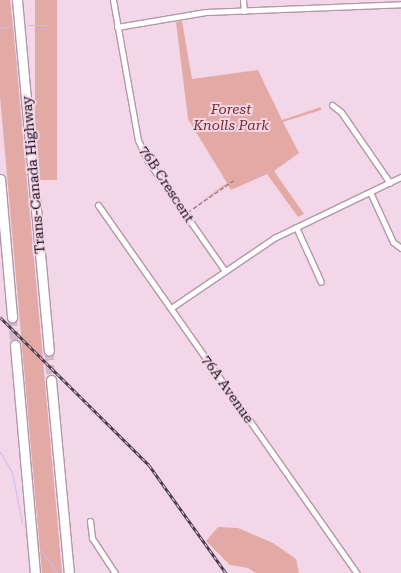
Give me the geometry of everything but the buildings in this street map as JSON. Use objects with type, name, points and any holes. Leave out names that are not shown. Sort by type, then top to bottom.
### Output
[{"type":"highway","name":"Trans-Canada Highway","points":[[17,0],[49,351]]},
{"type":"highway","points":[[0,179],[12,317]]},
{"type":"highway","points":[[15,344],[34,573]]},
{"type":"highway","points":[[51,380],[70,573]]},
{"type":"street","name":"76B Crescent","points":[[113,0],[138,140],[225,271]]},
{"type":"street","points":[[243,0],[244,11]]},
{"type":"street","points":[[117,27],[206,12],[401,4]]},
{"type":"street","points":[[332,105],[341,112],[390,183]]},
{"type":"street","points":[[171,308],[225,271],[296,227],[401,177]]},
{"type":"street","points":[[370,192],[393,242],[401,248]]},
{"type":"street","name":"76A Avenue","points":[[98,205],[357,573]]},
{"type":"street","points":[[296,227],[321,282]]},
{"type":"street","points":[[90,521],[92,538],[116,573]]},
{"type":"path","points":[[186,214],[234,180]]},
{"type":"green space","points":[[0,0],[10,0],[14,35],[62,573],[42,573],[0,96]]},
{"type":"green space","points":[[35,0],[57,0],[57,180],[35,180]]},
{"type":"green space","name":"Forest Knolls Park","points":[[182,21],[192,79],[258,70],[282,120],[321,107],[321,110],[283,122],[299,153],[274,171],[304,214],[298,217],[267,174],[231,190],[228,185],[191,209],[227,183],[188,119],[176,22]]},
{"type":"green space","points":[[218,527],[238,528],[273,543],[296,559],[299,573],[256,573],[248,568],[230,565],[206,541]]},
{"type":"waterway","points":[[28,25],[47,25]]},
{"type":"waterway","points":[[0,28],[11,26]]},
{"type":"waterway","points":[[0,452],[12,472],[22,523]]},
{"type":"waterway","points":[[41,550],[58,573]]},
{"type":"tunnel","points":[[12,317],[15,345]]},
{"type":"tunnel","points":[[49,351],[51,380]]},
{"type":"railway","points":[[0,317],[149,465],[226,573]]}]
